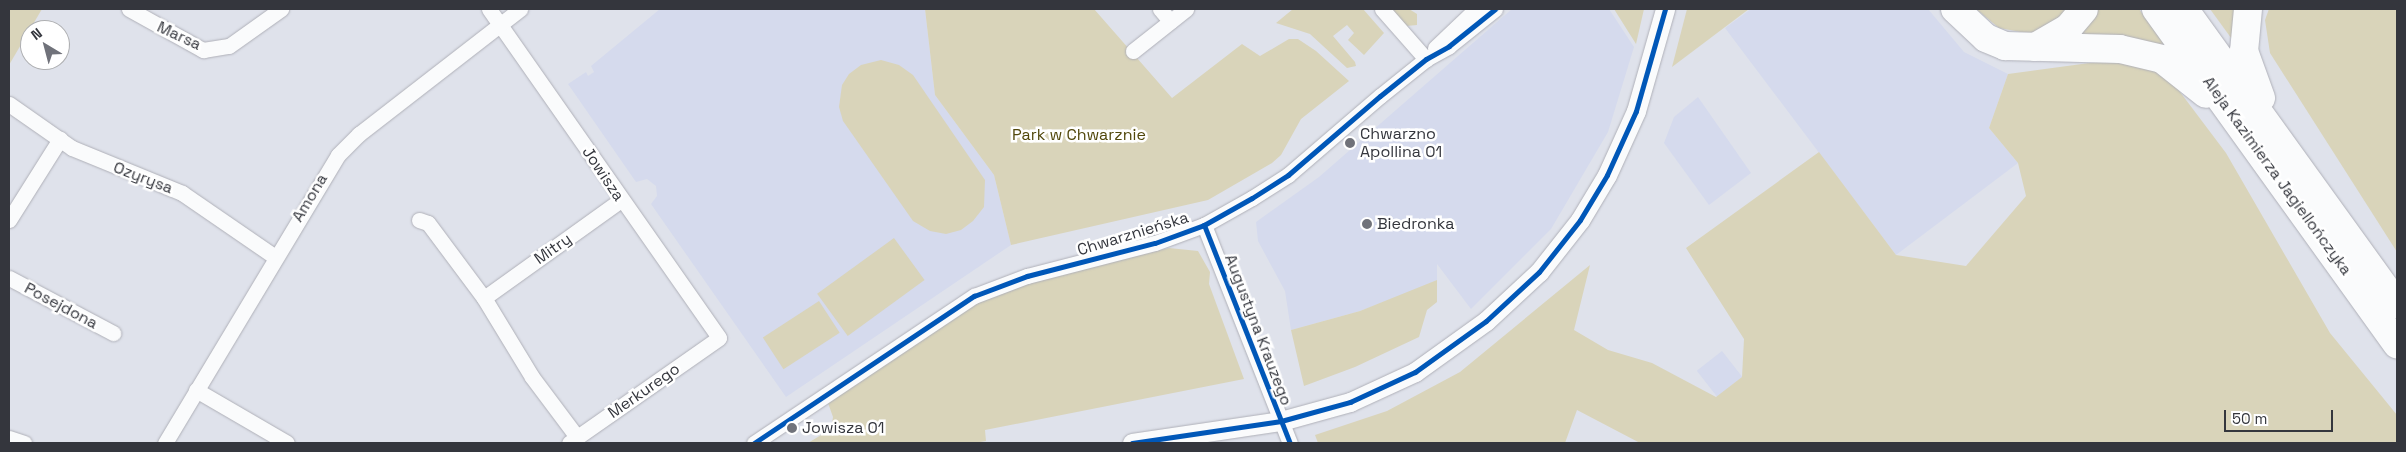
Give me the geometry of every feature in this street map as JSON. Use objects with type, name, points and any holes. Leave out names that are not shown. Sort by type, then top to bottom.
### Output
[{"type":"highway","points":[[1955,9],[1973,28],[1994,42],[2035,46],[2120,49],[2162,59],[2239,123]]},
{"type":"highway","points":[[2035,46],[2069,27],[2084,9]]},
{"type":"highway","name":"Aleja Kazimierza Jagiellończyka","points":[[2156,9],[2397,344]]},
{"type":"highway","name":"Aleja Kazimierza Jagiellończyka","points":[[2184,9],[2397,304]]},
{"type":"highway","points":[[2248,9],[2244,51],[2273,132]]},
{"type":"street","name":"Marsa","points":[[128,9],[203,50],[229,46],[281,9]]},
{"type":"street","name":"Jowisza","points":[[489,9],[719,338]]},
{"type":"street","name":"Amona","points":[[165,443],[326,171],[347,145],[520,9]]},
{"type":"street","points":[[1160,9],[1170,21]]},
{"type":"street","points":[[1133,51],[1186,9]]},
{"type":"street","points":[[1382,9],[1426,59]]},
{"type":"street","name":"Chwarznieńska","points":[[1426,59],[1442,39],[1476,9]]},
{"type":"street","name":"Chwarznieńska","points":[[754,443],[974,296],[998,285],[1156,243],[1204,225],[1288,175],[1340,128],[1426,59],[1449,46],[1495,9]]},
{"type":"street","points":[[1132,443],[1281,421],[1350,402],[1415,372],[1486,321],[1539,272],[1580,220],[1627,134],[1645,83],[1663,11]]},
{"type":"street","name":"Ozyrysa","points":[[9,104],[60,139],[94,159],[182,193],[276,257]]},
{"type":"street","points":[[9,220],[60,139]]},
{"type":"street","name":"Mitry","points":[[484,298],[622,200]]},
{"type":"street","points":[[418,220],[428,223],[484,298],[573,440]]},
{"type":"street","name":"Augustyna Krauzego","points":[[1204,225],[1290,443]]},
{"type":"street","name":"Posejdona","points":[[9,278],[113,333]]},
{"type":"street","name":"Merkurego","points":[[573,440],[719,338]]},
{"type":"street","points":[[196,390],[287,443]]},
{"type":"street","points":[[9,438],[24,443]]},
{"type":"shaded area","points":[[660,9],[925,9],[935,95],[994,175],[1011,245],[786,397],[651,204],[657,196],[656,186],[647,179],[636,182],[568,84],[586,72],[588,76],[594,72],[591,66]]},
{"type":"shaded area","points":[[1512,9],[1609,9],[1634,47],[1608,132],[1551,229],[1471,309],[1437,264],[1437,280],[1413,291],[1360,311],[1291,330],[1285,291],[1258,241],[1256,222],[1319,177]]},
{"type":"shaded area","points":[[1751,9],[1928,9],[1964,52],[2008,74],[1989,128],[2018,163],[1896,255],[1725,28]]},
{"type":"shaded area","points":[[1698,97],[1751,173],[1709,205],[1664,143],[1674,117]]},
{"type":"shaded area","points":[[1722,351],[1742,377],[1717,397],[1697,371]]},
{"type":"green space","points":[[9,9],[42,9],[36,20],[20,20],[20,46],[9,65]]},
{"type":"green space","name":"Park w Chwarznie","points":[[925,9],[1094,9],[1172,98],[1242,44],[1260,56],[1289,39],[1298,39],[1316,51],[1349,81],[1301,119],[1281,155],[1272,163],[1208,200],[1011,245],[994,175],[935,95]]},
{"type":"green space","points":[[1293,9],[1363,9],[1384,33],[1364,55],[1348,40],[1354,33],[1347,25],[1333,36],[1355,62],[1356,66],[1347,68],[1310,34],[1276,23]]},
{"type":"green space","points":[[1390,9],[1409,9],[1417,14],[1417,25],[1406,26]]},
{"type":"green space","points":[[1614,9],[1644,9],[1636,44]]},
{"type":"green space","points":[[1687,9],[1749,9],[1672,67]]},
{"type":"green space","points":[[1976,9],[2074,9],[2032,34],[1999,28]]},
{"type":"green space","points":[[2095,9],[2139,9],[2168,48],[2132,38],[2062,40]]},
{"type":"green space","points":[[2210,9],[2238,9],[2234,42]]},
{"type":"green space","points":[[2269,9],[2397,9],[2397,252],[2270,53],[2265,20]]},
{"type":"green space","points":[[881,60],[899,65],[913,75],[985,180],[984,207],[973,221],[961,230],[946,234],[930,231],[913,221],[843,121],[839,107],[842,85],[849,74],[861,65]]},
{"type":"green space","points":[[2104,61],[2152,68],[2171,80],[2226,153],[2330,333],[2397,415],[2397,443],[1640,443],[1577,410],[1565,443],[1318,443],[1315,435],[1387,411],[1460,372],[1590,265],[1574,330],[1608,350],[1652,363],[1716,397],[1742,377],[1744,339],[1686,248],[1819,152],[1896,255],[1966,266],[2026,196],[2018,163],[1989,128],[2008,74]]},
{"type":"green space","points":[[894,238],[925,280],[848,336],[817,294]]},
{"type":"green space","points":[[1169,248],[1198,251],[1210,272],[1209,284],[1244,379],[985,430],[986,441],[975,443],[808,443],[831,429],[833,417],[828,403],[976,302],[1009,287]]},
{"type":"green space","points":[[1437,280],[1437,302],[1427,310],[1419,337],[1355,367],[1304,386],[1291,330],[1360,311]]},
{"type":"green space","points":[[819,301],[840,333],[784,369],[763,337]]},
{"type":"cycle path","points":[[754,443],[974,296],[1027,276],[1155,243],[1204,225],[1252,198],[1288,175],[1426,59],[1449,46],[1495,9]]},
{"type":"cycle path","points":[[1132,443],[1281,421],[1350,402],[1415,372],[1486,321],[1539,272],[1580,220],[1607,175],[1636,111],[1665,9]]},
{"type":"cycle path","points":[[1204,225],[1290,443]]},
{"type":"place","name":"Chwarzno Apollina 01","points":[[1350,143]]},
{"type":"place","name":"Biedronka","points":[[1367,224]]},
{"type":"place","name":"Jowisza 01","points":[[792,428]]}]
